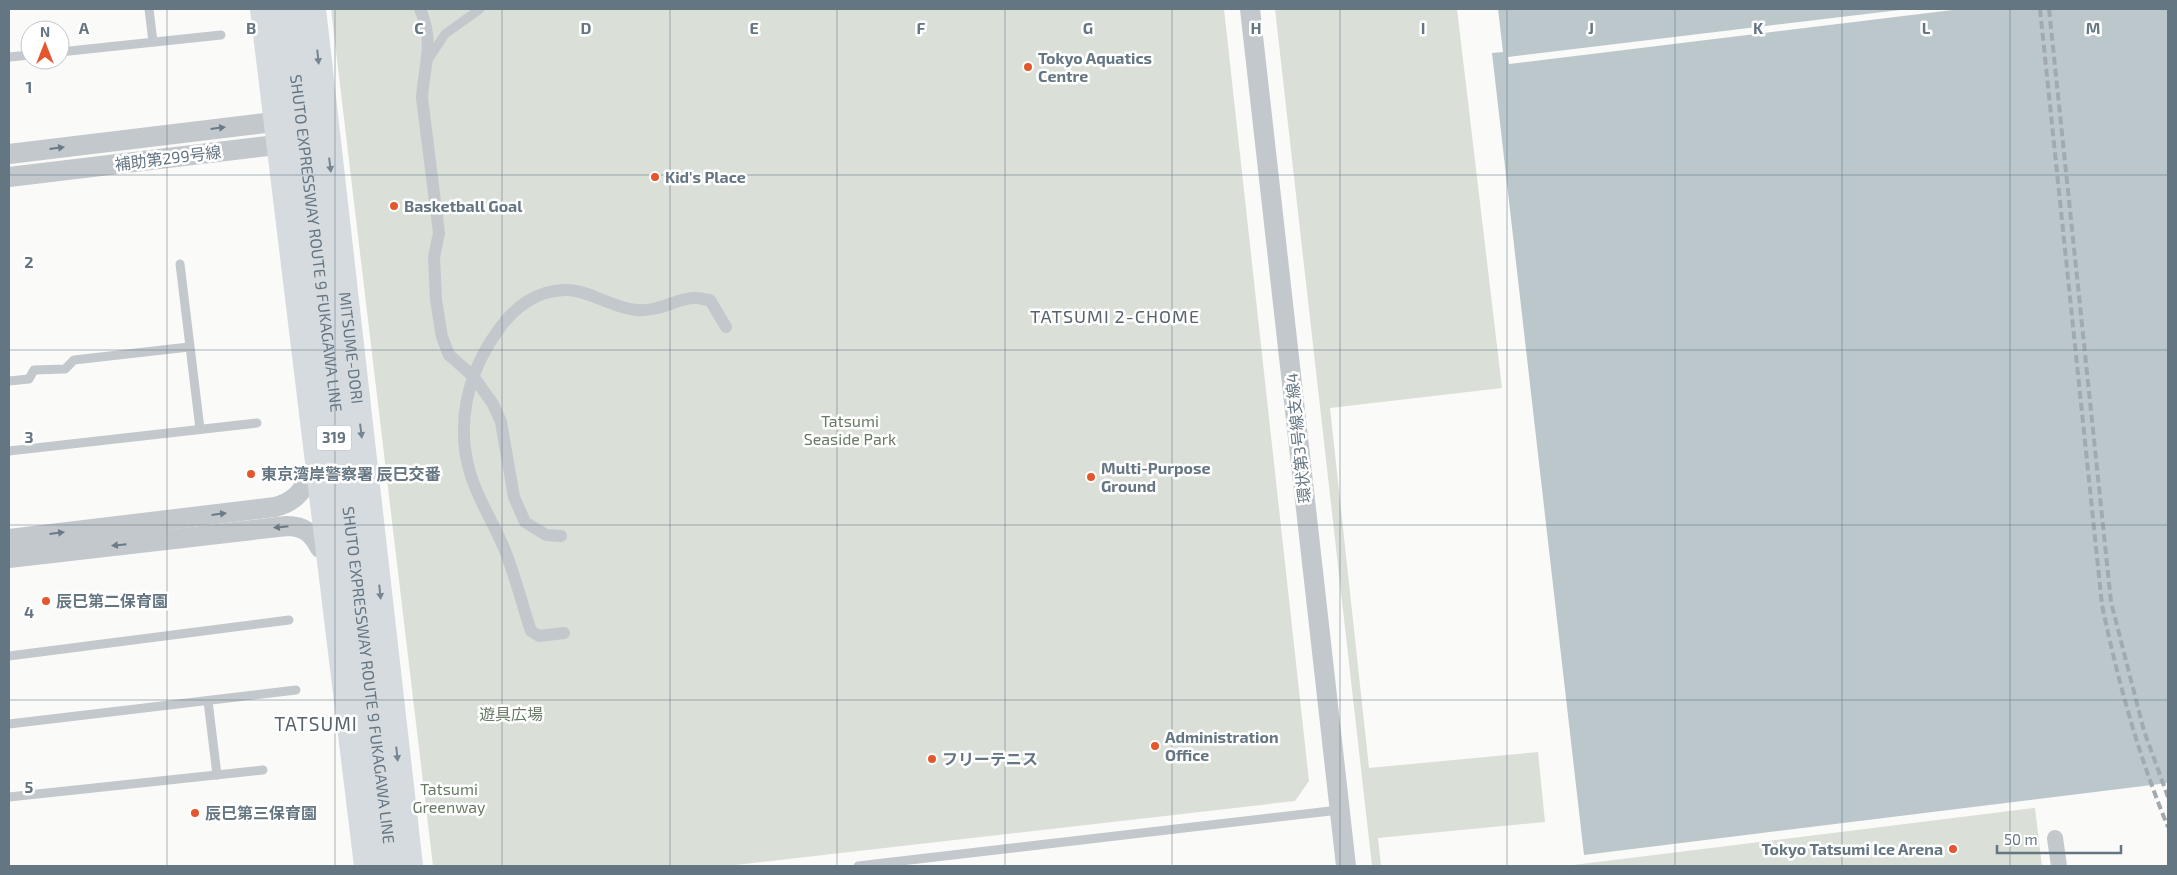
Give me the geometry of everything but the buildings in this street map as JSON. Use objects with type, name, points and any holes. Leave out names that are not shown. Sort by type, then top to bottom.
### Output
[{"type":"highway","name":"SHUTO EXPRESSWAY ROUTE 9 FUKAGAWA LINE","points":[[264,9],[369,864]]},
{"type":"highway","name":"SHUTO EXPRESSWAY ROUTE 9 FUKAGAWA LINE","points":[[288,9],[392,866]]},
{"type":"main road","points":[[256,9],[310,474],[369,864]]},
{"type":"main road","name":"MITSUME-DORI","points":[[282,9],[297,131],[369,864]]},
{"type":"main road","name":"MITSUME-DORI","points":[[313,9],[410,866]]},
{"type":"street","points":[[420,9],[424,18],[427,35],[428,60],[423,81],[422,98],[439,233],[434,257],[436,300],[442,337],[449,355],[473,376],[490,398],[501,422],[514,497],[525,522],[546,535],[561,536]]},
{"type":"street","name":"環状第3号線支線4","points":[[1250,9],[1346,866]]},
{"type":"street","name":"補助第299号線","points":[[9,154],[326,128]]},
{"type":"street","name":"補助第299号線","points":[[9,177],[270,134]]},
{"type":"street","points":[[564,634],[540,636],[531,631],[504,549],[471,476],[464,426],[466,398],[473,376],[488,345],[504,322],[522,303],[547,293],[569,290],[592,296],[615,306],[638,310],[660,309],[695,297],[710,300],[726,327]]},
{"type":"street","points":[[9,539],[275,507],[284,505],[298,495],[305,488],[310,474]]},
{"type":"street","points":[[9,558],[287,526],[297,526],[306,530],[313,536],[320,548]]},
{"type":"street","points":[[2056,838],[2059,866]]},
{"type":"lane","points":[[149,9],[153,42]]},
{"type":"lane","points":[[428,60],[445,34],[480,9]]},
{"type":"lane","points":[[70,51],[221,35]]},
{"type":"lane","points":[[180,264],[200,430]]},
{"type":"lane","points":[[9,381],[29,379],[34,370],[65,369],[74,360],[189,348]]},
{"type":"lane","points":[[9,451],[257,423]]},
{"type":"lane","points":[[9,656],[289,620]]},
{"type":"lane","points":[[9,724],[296,690]]},
{"type":"lane","points":[[208,701],[217,775]]},
{"type":"lane","points":[[9,797],[263,770]]},
{"type":"lane","points":[[858,866],[1339,810]]},
{"type":"green space","name":"Tatsumi Seaside Park","points":[[331,9],[1224,9],[1309,781],[1295,801],[727,866],[433,866]]},
{"type":"green space","points":[[1275,9],[1457,9],[1502,388],[1330,408],[1369,768],[1538,752],[1545,822],[1378,838],[1381,866],[1372,866]]},
{"type":"green space","points":[[2035,808],[2042,866],[1565,866]]},
{"type":"shaded area","points":[[1498,9],[2168,9],[2168,783],[1584,855],[1492,53],[1503,52]]},
{"type":"pier","points":[[1908,9],[1961,9],[1509,64],[1508,57]]},
{"type":"railway","points":[[2040,9],[2102,605],[2130,718],[2147,773],[2168,827]]},
{"type":"railway","points":[[2049,9],[2111,602],[2144,731],[2168,797]]},
{"type":"place","name":"Tokyo Aquatics Centre","points":[[1028,67]]},
{"type":"place","name":"Kid's Place","points":[[655,177]]},
{"type":"place","name":"Basketball Goal","points":[[394,206]]},
{"type":"place","name":"東京湾岸警察署 辰巳交番","points":[[251,474]]},
{"type":"place","name":"Multi-Purpose Ground","points":[[1091,477]]},
{"type":"place","name":"辰巳第二保育園","points":[[46,601]]},
{"type":"place","name":"Administration Office","points":[[1155,746]]},
{"type":"place","name":"フリーテニス","points":[[932,759]]},
{"type":"place","name":"辰巳第三保育園","points":[[195,813]]},
{"type":"place","name":"Tokyo Tatsumi Ice Arena","points":[[1953,849]]},
{"type":"district","name":"TATSUMI 2-CHOME","points":[[1115,317]]},
{"type":"district","name":"TATSUMI","points":[[316,724]]},
{"type":"park label","name":"遊具広場","points":[[511,714]]},
{"type":"park label","name":"Tatsumi Greenway","points":[[449,798]]}]
